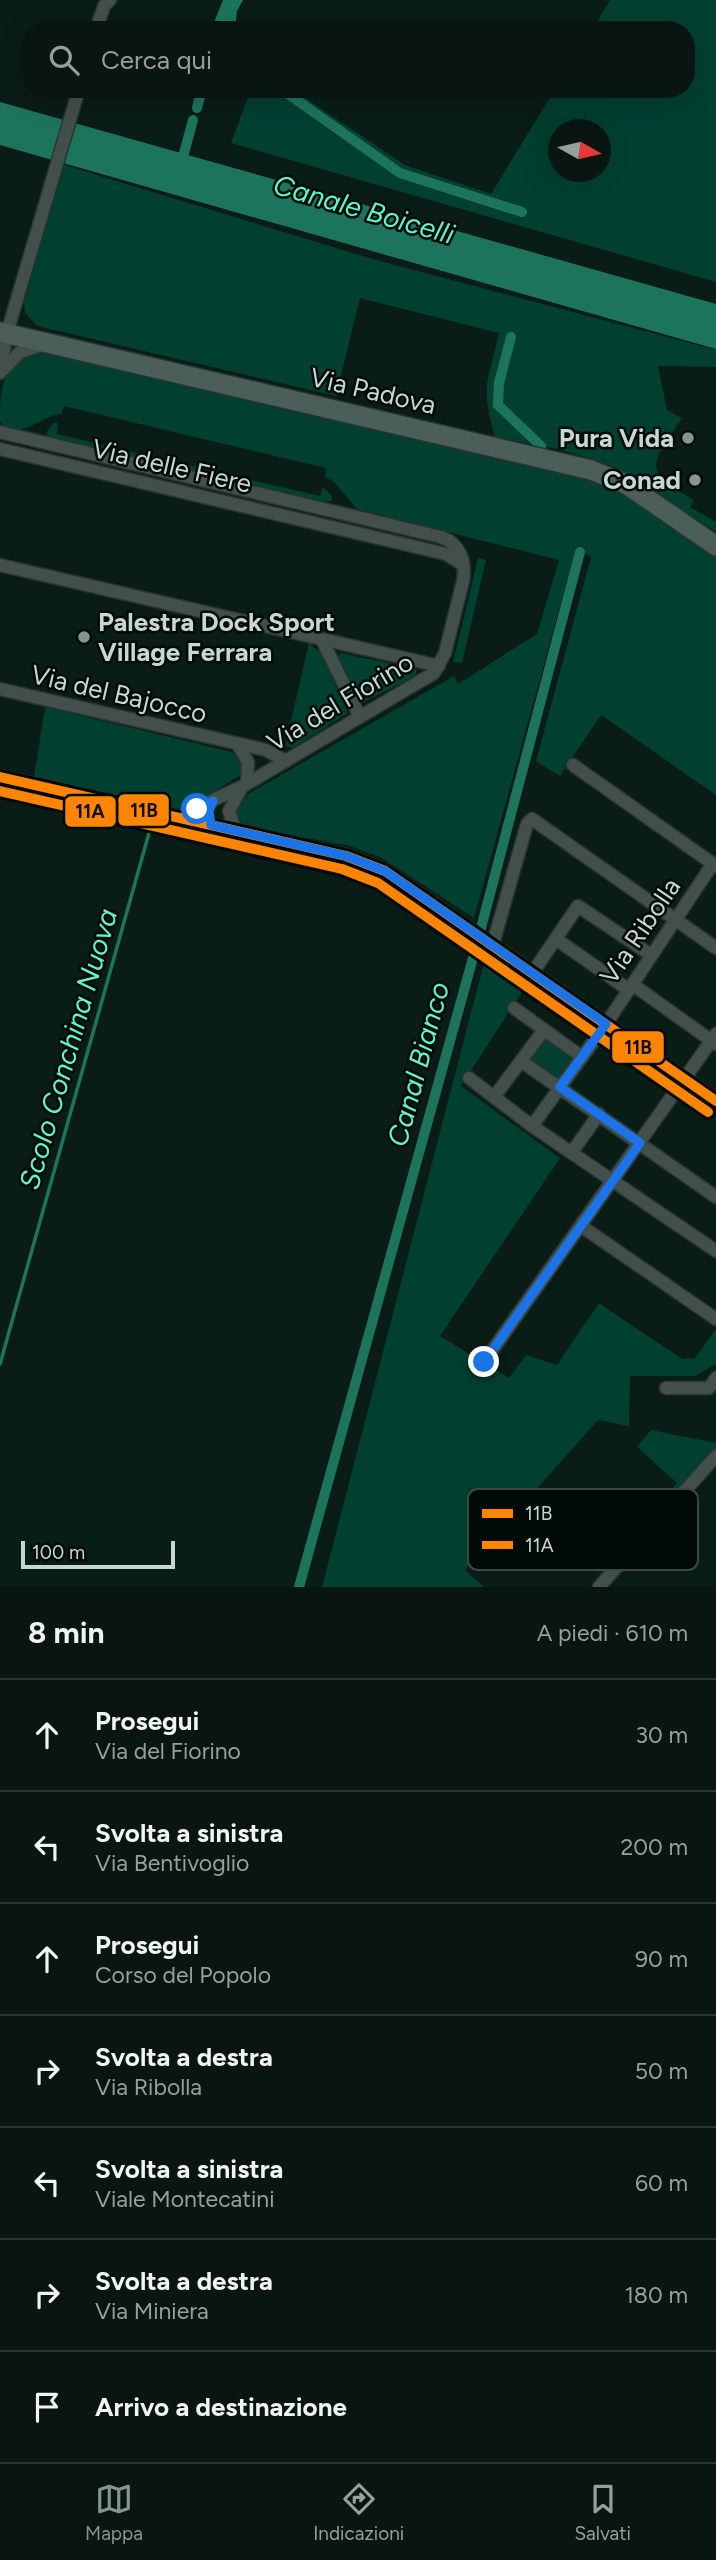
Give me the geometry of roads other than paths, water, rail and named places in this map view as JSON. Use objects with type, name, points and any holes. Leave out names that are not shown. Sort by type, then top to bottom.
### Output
[{"type":"main road","name":"Via Padova","points":[[2,335],[51,344],[591,470],[626,484],[716,546]]},
{"type":"street","points":[[99,21],[104,6],[110,0]]},
{"type":"street","points":[[0,373],[2,335],[50,190],[76,98]]},
{"type":"street","points":[[0,373],[20,352],[51,344]]},
{"type":"street","name":"Via delle Fiere","points":[[3,432],[339,511],[450,540],[457,547],[464,565]]},
{"type":"street","name":"Via delle Fiere","points":[[0,449],[446,554],[464,565]]},
{"type":"street","points":[[334,528],[339,511]]},
{"type":"street","points":[[0,565],[439,666]]},
{"type":"street","name":"Via del Fiorino","points":[[178,817],[269,771],[423,680],[439,666],[460,593],[464,565]]},
{"type":"street","points":[[322,639],[360,717]]},
{"type":"street","name":"Via del Bajocco","points":[[0,689],[272,752],[286,761]]},
{"type":"street","points":[[233,745],[248,762],[246,784]]},
{"type":"street","name":"Via del Bajocco","points":[[233,745],[258,758],[269,771]]},
{"type":"street","points":[[573,765],[714,865]]},
{"type":"street","points":[[0,777],[235,830],[372,865],[492,943],[716,1101]]},
{"type":"street","name":"Via del Fiorino","points":[[211,825],[223,821],[236,794],[246,784]]},
{"type":"street","points":[[211,825],[209,811],[213,801]]},
{"type":"street","points":[[229,811],[235,830]]},
{"type":"street","points":[[492,943],[529,819],[716,948]]},
{"type":"street","name":"Via Ribolla","points":[[532,1126],[606,1024],[714,865]]},
{"type":"street","points":[[533,972],[578,906],[652,955]]},
{"type":"street","points":[[484,1362],[714,1040],[555,939]]},
{"type":"street","points":[[514,1008],[582,1057]]},
{"type":"street","points":[[494,1097],[544,1030]]},
{"type":"street","points":[[521,1060],[716,1197]]},
{"type":"street","points":[[469,1078],[532,1126],[716,1251]]},
{"type":"street","points":[[572,1153],[599,1114]]},
{"type":"street","points":[[581,1226],[716,1319]]},
{"type":"street","points":[[666,1388],[709,1388],[716,1378]]},
{"type":"street","points":[[687,1489],[716,1456]]},
{"type":"street","points":[[599,1587],[614,1570]]},
{"type":"water","points":[[223,0],[243,0],[237,11],[236,21],[215,21]]},
{"type":"water","name":"Canale Boicelli","points":[[0,102],[716,304],[716,349],[0,145]]},
{"type":"waterway","points":[[197,108],[200,98]]},
{"type":"waterway","name":"Canal Bianco","points":[[294,98],[400,173],[522,212]]},
{"type":"waterway","points":[[181,164],[193,120]]},
{"type":"waterway","name":"Canal Bianco","points":[[511,337],[499,383],[498,405],[541,446]]},
{"type":"waterway","name":"Canal Bianco","points":[[299,1587],[476,947],[580,552]]},
{"type":"waterway","name":"Scolo Conchina Nuova","points":[[0,1364],[151,826]]},
{"type":"place","name":"Pura Vida","points":[[688,438]]},
{"type":"place","name":"Conad","points":[[695,480]]},
{"type":"place","name":"Palestra Dock Sport Village Ferrara","points":[[84,637]]}]
